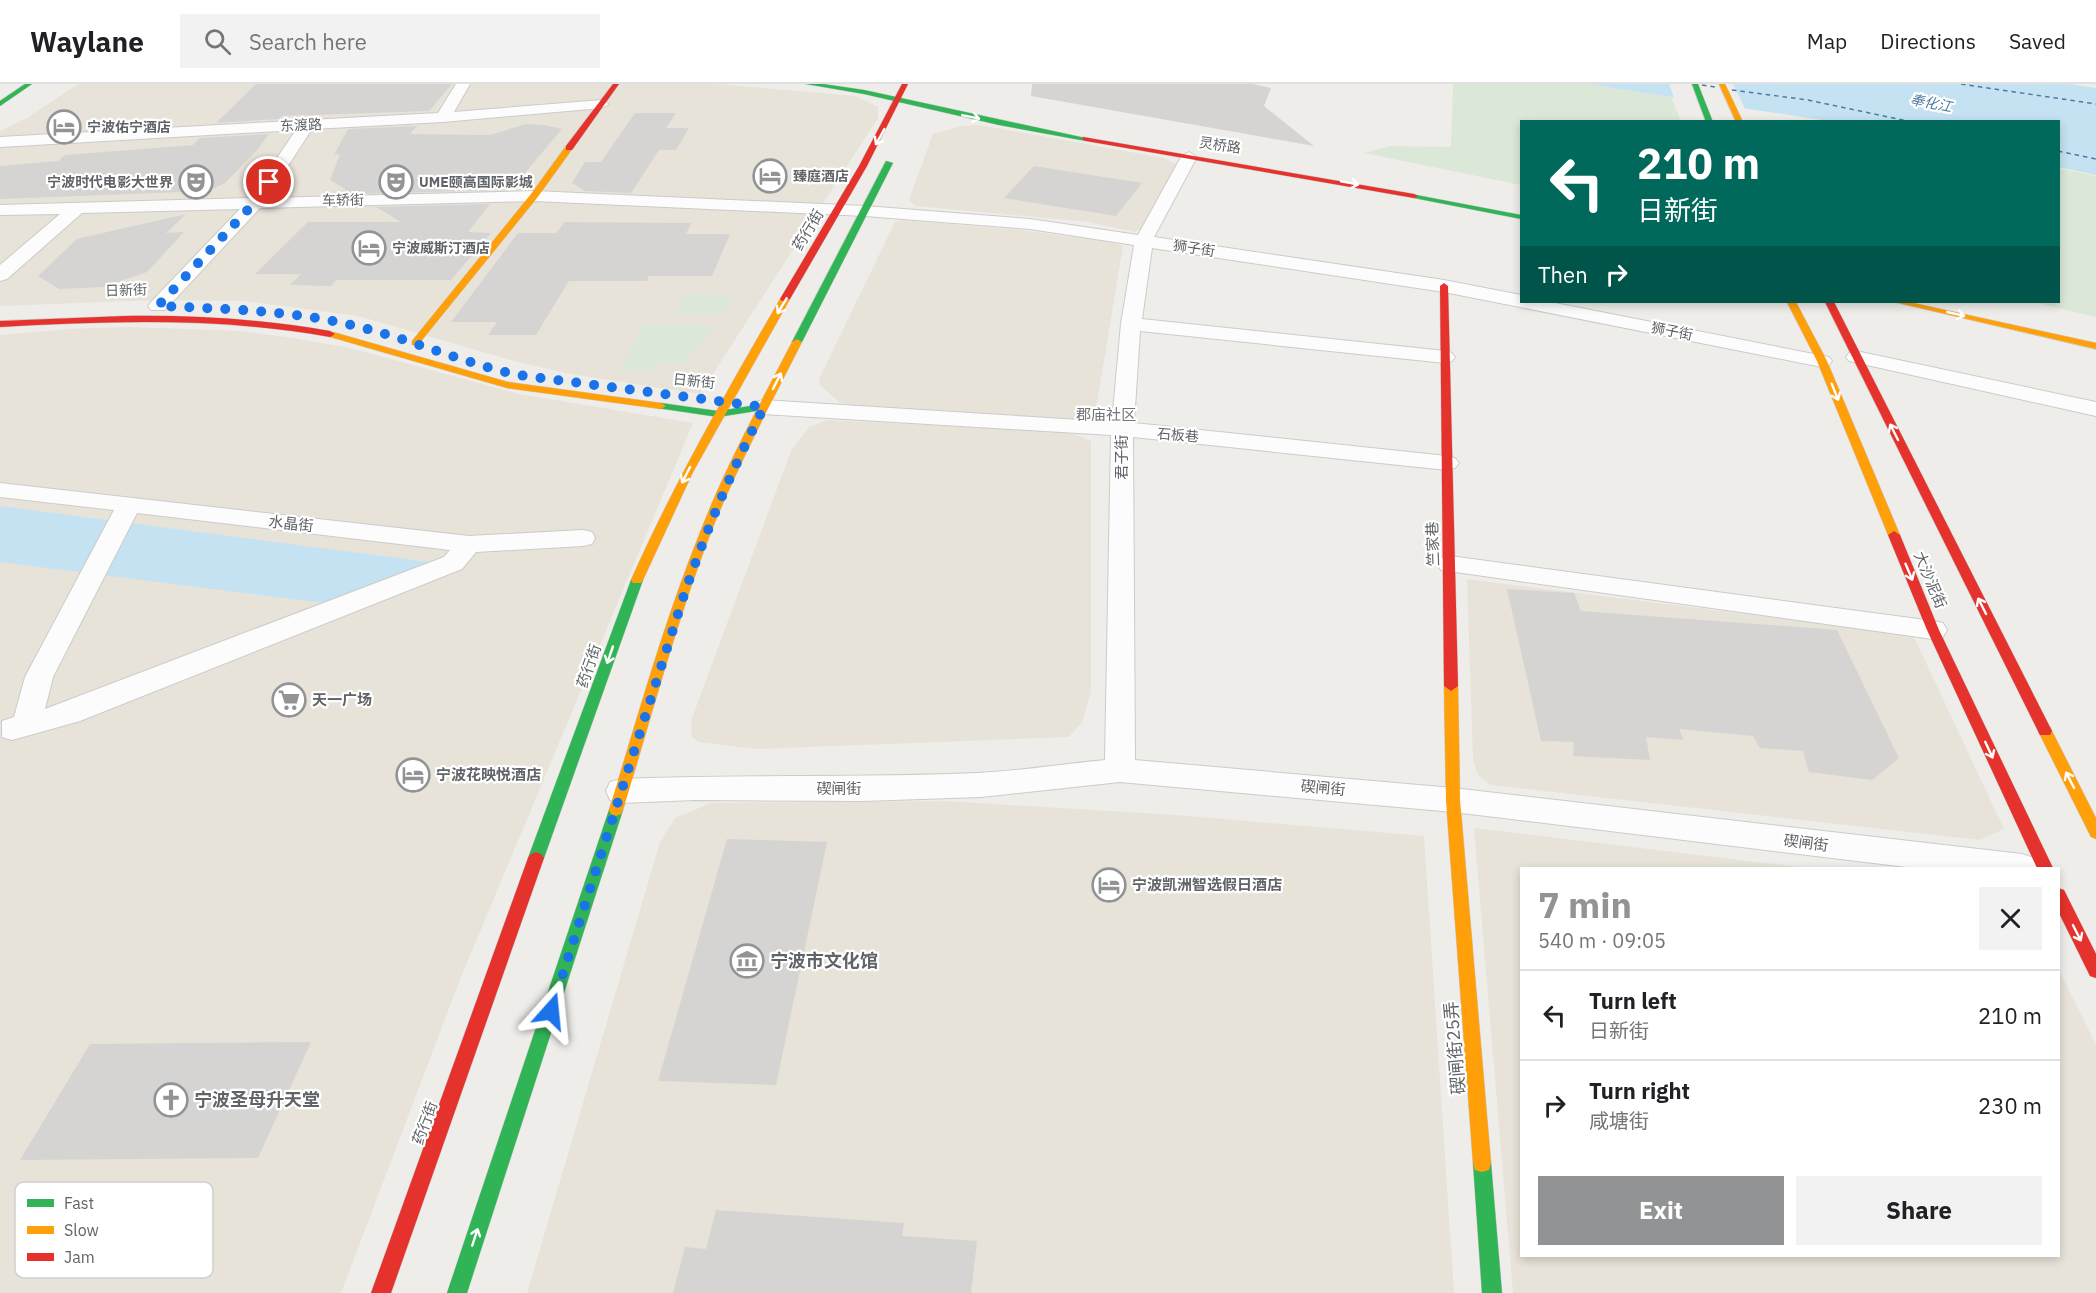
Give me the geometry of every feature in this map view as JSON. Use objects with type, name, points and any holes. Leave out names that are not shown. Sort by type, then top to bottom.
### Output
[{"type":"main road","points":[[0,104],[29,84]]},
{"type":"main road","points":[[534,196],[616,84]]},
{"type":"main road","points":[[809,84],[858,90],[902,90]]},
{"type":"main road","points":[[884,84],[902,90],[915,103]]},
{"type":"main road","points":[[1695,84],[1709,119]]},
{"type":"main road","points":[[1722,84],[1740,120]]},
{"type":"main road","name":"药行街","points":[[381,1293],[625,610],[661,523],[718,414],[838,210],[885,127],[902,90]]},
{"type":"main road","name":"灵桥路","points":[[915,103],[1004,124],[1265,168],[1520,217]]},
{"type":"main road","name":"灵桥路","points":[[915,103],[1399,180],[1520,203]]},
{"type":"main road","points":[[457,1293],[594,880],[677,613],[707,528],[733,468],[895,148]]},
{"type":"main road","name":"日新街","points":[[534,196],[410,342],[488,368],[518,375],[588,386],[764,407]]},
{"type":"main road","name":"竺家巷","points":[[1444,286],[1453,800]]},
{"type":"main road","name":"大沙泥街","points":[[1792,303],[1822,362],[1934,630],[2045,867]]},
{"type":"main road","points":[[1829,303],[2096,833]]},
{"type":"main road","points":[[1903,303],[2096,346]]},
{"type":"main road","points":[[1972,304],[2096,332]]},
{"type":"main road","name":"日新街","points":[[0,312],[158,306],[248,310],[345,324]]},
{"type":"main road","name":"日新街","points":[[0,324],[146,317],[237,320],[299,327],[346,337],[507,385],[718,414],[764,407]]},
{"type":"main road","name":"碶闸街25弄","points":[[1453,800],[1492,1293]]},
{"type":"main road","points":[[2060,899],[2096,971]]},
{"type":"street","points":[[443,117],[463,84]]},
{"type":"street","name":"东渡路","points":[[0,142],[443,117],[602,104]]},
{"type":"street","points":[[158,306],[256,201],[307,125]]},
{"type":"street","name":"君子街","points":[[1120,770],[1122,429],[1131,324],[1144,240],[1190,157]]},
{"type":"street","name":"车轿街","points":[[0,210],[256,201],[534,196],[865,211]]},
{"type":"street","points":[[0,274],[76,208]]},
{"type":"street","name":"狮子街","points":[[865,211],[1030,224],[1444,286],[1520,301]]},
{"type":"street","name":"狮子街","points":[[1532,303],[1822,362]]},
{"type":"street","points":[[1131,324],[1445,357]]},
{"type":"street","points":[[1856,357],[2096,409]]},
{"type":"street","name":"石板巷","points":[[764,407],[1122,429],[1447,463]]},
{"type":"street","name":"水晶街","points":[[0,490],[125,513],[469,544],[583,538]]},
{"type":"street","points":[[125,513],[39,677],[20,726],[70,713],[453,563],[469,544]]},
{"type":"street","points":[[1450,564],[1934,630]]},
{"type":"street","name":"碶闸街","points":[[621,791],[695,788],[862,789],[981,785],[1120,770],[1453,800],[2014,867]]},
{"type":"shaded area","points":[[78,84],[717,84],[856,96],[878,107],[878,118],[700,394],[570,374],[518,362],[358,316],[245,301],[158,300],[0,306],[0,131],[25,119]]},
{"type":"shaded area","points":[[979,125],[1164,158],[1176,164],[1142,228],[1135,232],[1088,222],[915,206],[909,200],[933,134],[961,126]]},
{"type":"shaded area","points":[[901,220],[1020,230],[1110,242],[1123,246],[1097,403],[1089,419],[1079,423],[867,407],[840,403],[820,385],[819,379],[895,222]]},
{"type":"shaded area","name":"天一广场","points":[[129,327],[241,331],[293,338],[350,348],[519,394],[693,423],[461,977],[341,1293],[0,1293],[0,335]]},
{"type":"shaded area","points":[[827,420],[1068,432],[1091,441],[1091,692],[1082,722],[1069,737],[756,749],[699,742],[691,736],[692,718],[791,451],[809,427]]},
{"type":"shaded area","points":[[1467,579],[1913,635],[2004,829],[1980,840],[1491,785],[1478,775],[1473,761]]},
{"type":"shaded area","points":[[946,801],[1176,815],[1424,836],[1454,1293],[527,1293],[660,842],[675,818],[711,803]]},
{"type":"shaded area","points":[[1474,828],[1799,867],[1520,867],[1520,1257],[2060,1257],[2060,972],[2096,1045],[2096,1293],[1513,1293]]},
{"type":"green space","points":[[1453,84],[1587,84],[1671,97],[1681,120],[1520,120],[1520,185],[1364,153],[1391,146],[1451,147]]},
{"type":"green space","points":[[2060,168],[2096,176],[2096,317],[2037,303],[2060,303]]},
{"type":"green space","points":[[683,294],[733,295],[725,314],[674,314]]},
{"type":"green space","points":[[643,325],[714,326],[684,363],[658,363],[649,372],[620,370]]},
{"type":"water","name":"奉化江","points":[[1587,84],[2069,84],[2096,88],[2096,175],[2060,167],[2060,120],[1821,120]]},
{"type":"water","points":[[0,506],[437,563],[332,604],[0,562]]},
{"type":"pier","points":[[1669,84],[1733,84],[1746,111],[1675,100]]},
{"type":"building","points":[[256,84],[452,84],[429,111],[282,116],[279,119],[216,123]]},
{"type":"building","points":[[1032,84],[1253,84],[1271,88],[1264,106],[1314,146],[1031,96]]},
{"type":"building","points":[[635,113],[676,113],[666,128],[689,128],[676,150],[659,150],[631,193],[585,191],[572,183],[585,162],[601,162]]},
{"type":"building","points":[[526,124],[562,129],[514,186],[505,186],[502,190],[353,194],[330,180],[340,154],[334,155],[348,129],[417,126],[410,134],[490,135]]},
{"type":"building","points":[[269,134],[225,183],[209,191],[0,199],[0,166],[58,161],[65,155],[193,145],[200,138]]},
{"type":"building","points":[[1034,166],[1142,183],[1116,216],[1004,198]]},
{"type":"building","name":"宁波威斯汀酒店","points":[[490,204],[468,232],[491,233],[451,280],[336,280],[331,286],[290,285],[301,274],[255,274],[308,222],[401,222],[376,207]]},
{"type":"building","points":[[186,214],[166,233],[184,232],[147,272],[104,287],[59,289],[38,276],[77,239]]},
{"type":"building","points":[[564,222],[691,223],[686,234],[730,234],[712,276],[649,276],[647,281],[569,281],[536,335],[488,335],[497,322],[451,322],[518,233],[557,233]]},
{"type":"building","points":[[1507,589],[1574,593],[1581,611],[1837,630],[1899,758],[1872,780],[1809,772],[1803,751],[1760,748],[1753,736],[1679,729],[1684,740],[1646,737],[1650,760],[1573,756],[1574,742],[1541,741]]},
{"type":"building","name":"宁波市文化馆","points":[[727,839],[827,842],[776,1085],[658,1081]]},
{"type":"building","name":"宁波圣母升天堂","points":[[311,1042],[258,1158],[20,1160],[90,1044]]},
{"type":"building","points":[[716,1210],[904,1223],[902,1236],[977,1241],[971,1293],[673,1293],[685,1247],[706,1249]]},
{"type":"ferry route","points":[[1961,84],[2096,104]]},
{"type":"ferry route","points":[[1702,85],[1715,87]]},
{"type":"ferry route","points":[[1732,90],[1808,100],[1903,120]]},
{"type":"ferry route","points":[[2060,151],[2096,159]]},
{"type":"traffic: fast","points":[[0,104],[29,84]]},
{"type":"traffic: fast","points":[[809,84],[864,92],[999,123],[1086,139]]},
{"type":"traffic: fast","points":[[1695,84],[1709,120]]},
{"type":"traffic: fast","points":[[797,342],[889,163]]},
{"type":"traffic: fast","points":[[1414,196],[1520,217]]},
{"type":"traffic: fast","points":[[661,406],[718,414],[763,407]]},
{"type":"traffic: fast","points":[[536,858],[637,580]]},
{"type":"traffic: fast","points":[[457,1293],[616,810]]},
{"type":"traffic: fast","points":[[1482,1163],[1492,1293]]},
{"type":"traffic: slow","points":[[1722,84],[1739,120]]},
{"type":"traffic: slow","points":[[415,343],[534,196],[569,148]]},
{"type":"traffic: slow","points":[[637,580],[688,472],[785,299]]},
{"type":"traffic: slow","points":[[1792,303],[1822,361],[1894,535]]},
{"type":"traffic: slow","points":[[1903,303],[2096,346]]},
{"type":"traffic: slow","points":[[330,334],[507,385],[661,406]]},
{"type":"traffic: slow","points":[[616,810],[670,632],[707,528],[739,457],[797,342]]},
{"type":"traffic: slow","points":[[1451,686],[1453,800],[1482,1163]]},
{"type":"traffic: slow","points":[[2045,731],[2096,833]]},
{"type":"traffic: jam","points":[[569,148],[616,84]]},
{"type":"traffic: jam","points":[[785,299],[863,166],[905,84]]},
{"type":"traffic: jam","points":[[1086,139],[1414,196]]},
{"type":"traffic: jam","points":[[1444,286],[1451,686]]},
{"type":"traffic: jam","points":[[1830,303],[2045,731]]},
{"type":"traffic: jam","points":[[0,324],[165,318],[207,319],[289,326],[330,334]]},
{"type":"traffic: jam","points":[[1894,535],[1933,630],[2045,867]]},
{"type":"traffic: jam","points":[[381,1293],[536,858]]},
{"type":"traffic: jam","points":[[2060,899],[2096,971]]},
{"type":"place","name":"宁波佑宁酒店","points":[[64,127]]},
{"type":"place","name":"臻庭酒店","points":[[770,176]]},
{"type":"place","name":"宁波时代电影大世界","points":[[196,182]]},
{"type":"place","name":"UME颐高国际影城","points":[[396,182]]},
{"type":"place","name":"宁波威斯汀酒店","points":[[369,248]]},
{"type":"place","name":"天一广场","points":[[289,700]]},
{"type":"place","name":"宁波花映悦酒店","points":[[413,775]]},
{"type":"place","name":"宁波凯洲智选假日酒店","points":[[1109,885]]},
{"type":"place","name":"宁波市文化馆","points":[[747,961]]},
{"type":"place","name":"宁波圣母升天堂","points":[[171,1100]]},
{"type":"district","name":"郡庙社区","points":[[1106,415]]},
{"type":"route","points":[[269,182],[256,201],[158,306],[248,310],[326,320],[376,332],[488,368],[518,375],[588,386],[764,407],[733,468],[707,528],[677,613],[551,1011]]}]
